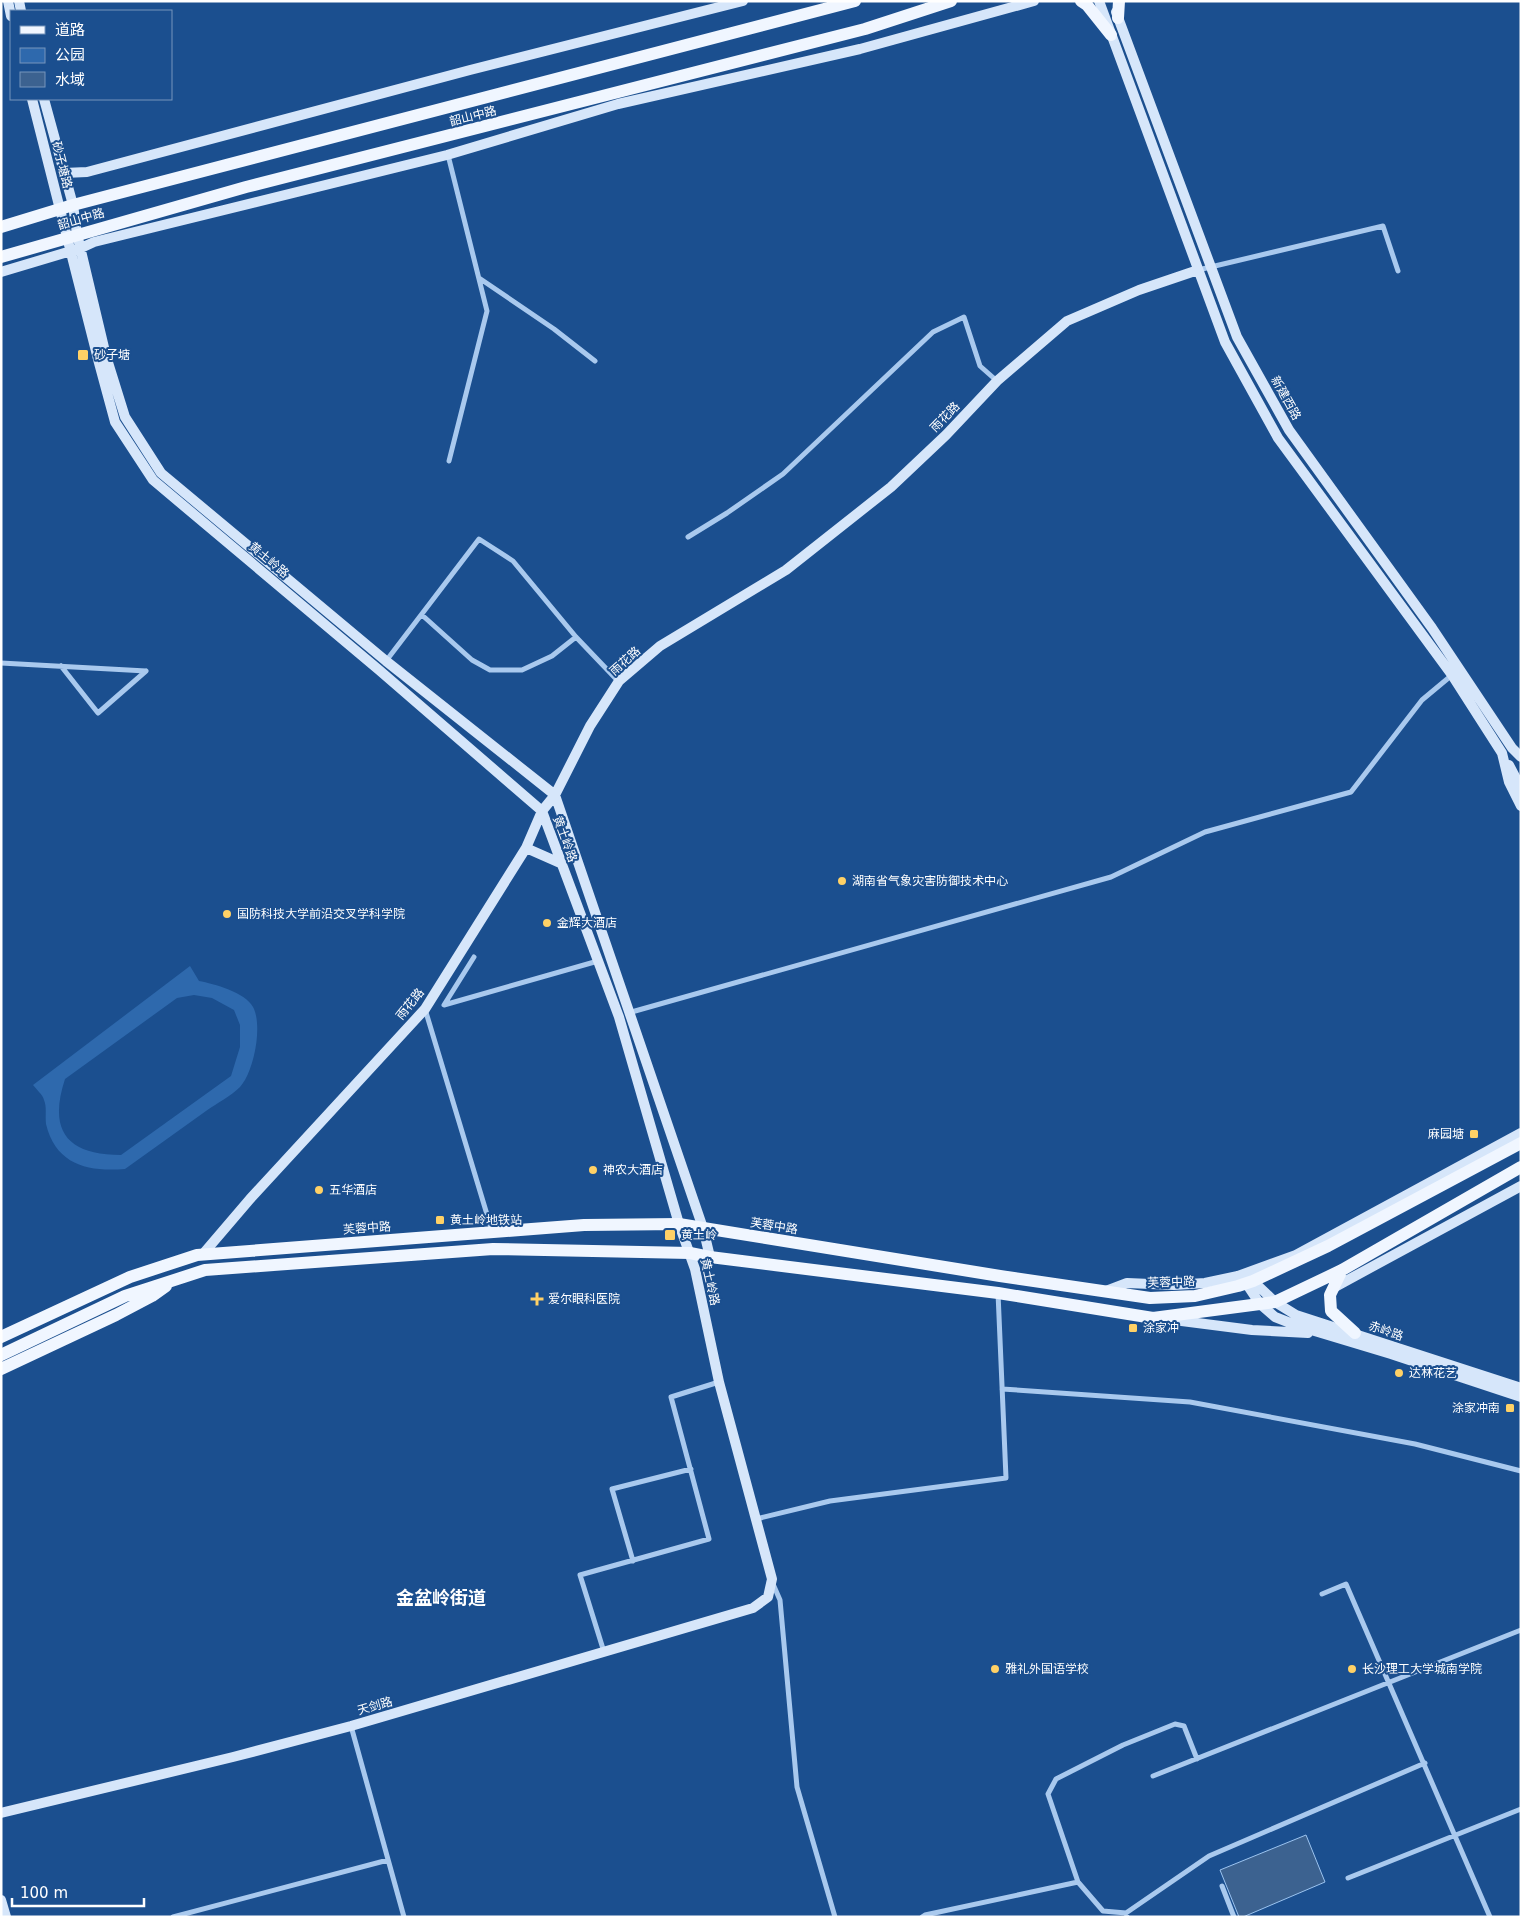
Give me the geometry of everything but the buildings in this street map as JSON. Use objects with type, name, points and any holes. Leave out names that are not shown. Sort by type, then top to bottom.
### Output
[{"type":"main road","name":"韶山中路","points":[[1,227],[72,205],[855,1]]},
{"type":"main road","name":"韶山中路","points":[[1,257],[246,187],[865,29],[950,1]]},
{"type":"main road","points":[[1081,1],[1087,5],[1112,35]]},
{"type":"main road","points":[[1118,18],[1119,1]]},
{"type":"main road","name":"芙蓉中路","points":[[1,1337],[130,1276],[202,1254],[584,1226],[679,1224],[1106,1292],[1150,1298],[1195,1296],[1250,1282],[1328,1246],[1521,1143]]},
{"type":"main road","points":[[1,1355],[125,1296],[176,1278],[206,1270],[493,1248],[690,1252],[998,1292],[1153,1318],[1275,1302],[1342,1270],[1521,1167]]},
{"type":"main road","points":[[1342,1270],[1330,1295],[1330,1311],[1355,1333]]},
{"type":"main road","points":[[1,1369],[152,1296],[176,1278]]},
{"type":"street","points":[[1,272],[75,250],[94,242],[448,155],[618,104],[860,49],[1034,1]]},
{"type":"street","points":[[1099,1],[1225,342],[1278,438],[1452,675],[1502,753],[1521,788]]},
{"type":"street","name":"新建西路","points":[[1113,1],[1237,337],[1289,430],[1437,634],[1521,757]]},
{"type":"street","points":[[64,173],[87,172],[470,70],[737,2]]},
{"type":"street","name":"砂子塘路","points":[[32,100],[60,210],[72,236]]},
{"type":"street","name":"砂子塘路","points":[[44,100],[72,205],[72,236]]},
{"type":"street","points":[[448,155],[487,311],[449,460]]},
{"type":"street","points":[[1198,270],[1383,226],[1398,271]]},
{"type":"street","name":"黄土岭路","points":[[72,236],[115,422],[153,480],[380,670],[542,811],[619,1017],[679,1224],[690,1252],[719,1382],[772,1579]]},
{"type":"street","name":"黄土岭路","points":[[75,250],[125,417],[161,472],[386,662],[555,795],[703,1228],[710,1256]]},
{"type":"street","name":"雨花路","points":[[202,1254],[250,1199],[425,1009],[526,848],[542,811],[555,795],[590,726],[619,682],[660,646],[786,570],[884,493],[946,435],[997,381],[1067,321],[1139,290],[1198,270]]},
{"type":"street","points":[[479,278],[554,329],[596,361]]},
{"type":"street","points":[[688,537],[727,513],[783,474],[933,332],[964,317],[980,366],[997,381]]},
{"type":"street","points":[[386,662],[479,539],[513,561],[576,636],[619,682]]},
{"type":"street","points":[[422,615],[472,660],[490,670],[522,670],[552,656],[576,636]]},
{"type":"street","points":[[1,663],[61,666],[80,667],[146,671],[98,713],[61,666]]},
{"type":"street","points":[[619,1017],[1110,877],[1205,832],[1351,792],[1422,700],[1452,675]]},
{"type":"street","points":[[1502,753],[1516,749]]},
{"type":"street","name":"新建西路","points":[[1516,749],[1521,765]]},
{"type":"street","points":[[1502,753],[1509,782],[1521,806]]},
{"type":"street","points":[[526,848],[560,863]]},
{"type":"street","points":[[474,957],[444,1005],[599,961]]},
{"type":"street","points":[[425,1009],[492,1232]]},
{"type":"street","points":[[1106,1292],[1127,1284],[1166,1286],[1205,1283],[1238,1276],[1267,1266],[1304,1250],[1521,1133]]},
{"type":"street","points":[[1333,1288],[1521,1186]]},
{"type":"street","name":"赤岭路","points":[[1250,1282],[1275,1302],[1296,1315],[1355,1333],[1442,1364],[1521,1388]]},
{"type":"street","name":"赤岭路","points":[[1250,1282],[1260,1304],[1275,1317],[1521,1397]]},
{"type":"street","points":[[756,1519],[830,1501],[1006,1478],[998,1292]]},
{"type":"street","name":"赤岭路","points":[[1153,1318],[1252,1330],[1322,1333]]},
{"type":"street","points":[[604,1652],[580,1575],[709,1539],[671,1397],[719,1382]]},
{"type":"street","points":[[1002,1389],[1190,1402],[1415,1444],[1521,1471]]},
{"type":"street","points":[[633,1561],[612,1489],[690,1469]]},
{"type":"street","points":[[772,1579],[780,1600],[797,1787],[835,1917]]},
{"type":"street","name":"天剑路","points":[[1,1813],[233,1757],[351,1726],[753,1608],[768,1597],[772,1579]]},
{"type":"street","points":[[1322,1594],[1346,1584],[1490,1917]]},
{"type":"street","points":[[1153,1776],[1521,1630]]},
{"type":"street","points":[[1197,1759],[1184,1726],[1175,1724],[1123,1745],[1056,1779],[1048,1794],[1078,1882],[1103,1910],[1126,1915],[1209,1856],[1425,1763]]},
{"type":"street","points":[[351,1726],[404,1917]]},
{"type":"street","points":[[1348,1878],[1521,1809]]},
{"type":"street","points":[[173,1917],[388,1860]]},
{"type":"street","points":[[922,1917],[1078,1882]]},
{"type":"street","points":[[1222,1886],[1234,1917]]},
{"type":"street","points":[[1,1900],[6,1917]]},
{"type":"green space","points":[[190,966],[199,981],[213,984],[243,997],[253,1007],[256,1015],[257,1036],[253,1060],[240,1087],[125,1169],[111,1170],[86,1167],[75,1163],[57,1149],[46,1124],[43,1098],[33,1085]],"holes":[[[194,995],[212,998],[234,1010],[240,1025],[240,1047],[231,1076],[121,1155],[102,1154],[75,1145],[66,1136],[61,1126],[59,1113],[60,1097],[65,1079],[177,998]]]},
{"type":"water","points":[[1306,1835],[1325,1882],[1243,1917],[1239,1917],[1220,1870]]},
{"type":"place","name":"砂子塘","points":[[83,355]]},
{"type":"place","name":"湖南省气象灾害防御技术中心","points":[[842,881]]},
{"type":"place","name":"国防科技大学前沿交叉学科学院","points":[[227,914]]},
{"type":"place","name":"金辉大酒店","points":[[547,923]]},
{"type":"place","name":"麻园塘","points":[[1474,1134]]},
{"type":"place","name":"神农大酒店","points":[[593,1170]]},
{"type":"place","name":"五华酒店","points":[[319,1190]]},
{"type":"place","name":"黄土岭地铁站","points":[[440,1220]]},
{"type":"place","name":"黄土岭","points":[[670,1235]]},
{"type":"place","name":"爱尔眼科医院","points":[[537,1299]]},
{"type":"place","name":"涂家冲","points":[[1133,1328]]},
{"type":"place","name":"达林花艺","points":[[1399,1373]]},
{"type":"place","name":"涂家冲南","points":[[1510,1408]]},
{"type":"place","name":"雅礼外国语学校","points":[[995,1669]]},
{"type":"place","name":"长沙理工大学城南学院","points":[[1352,1669]]},
{"type":"district","name":"金盆岭街道","points":[[441,1598]]}]
